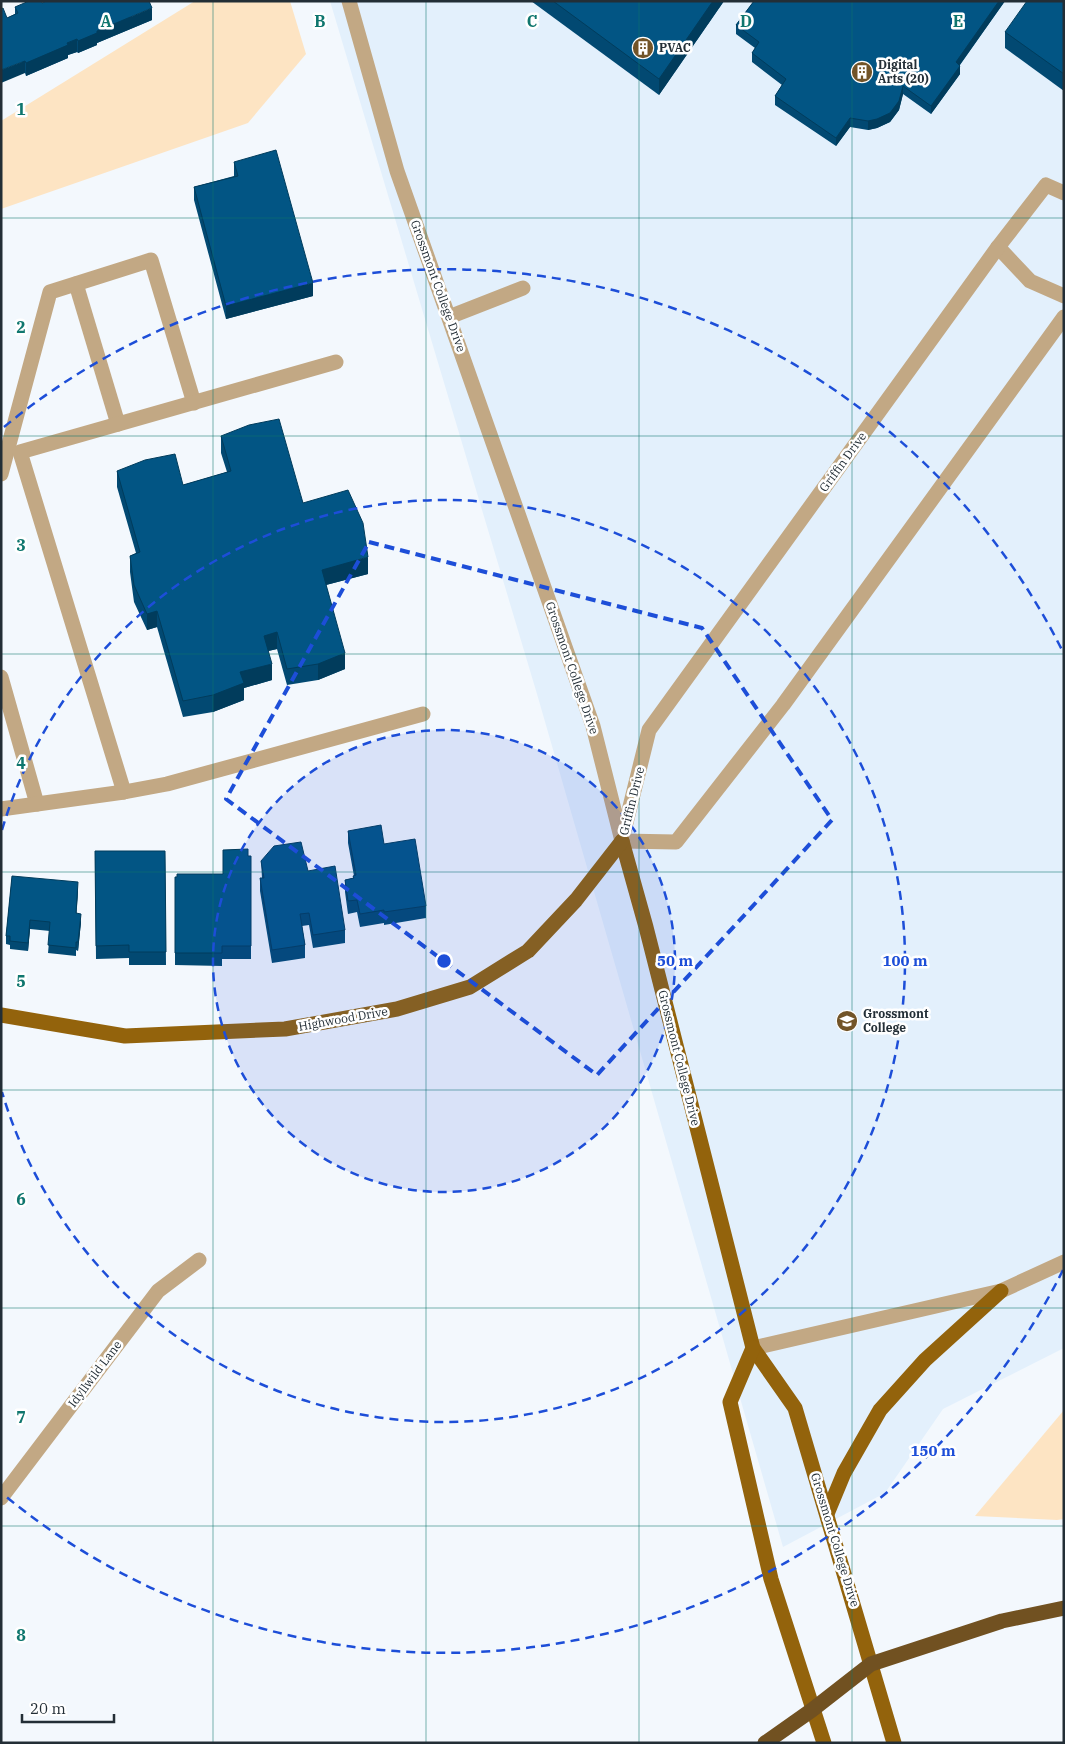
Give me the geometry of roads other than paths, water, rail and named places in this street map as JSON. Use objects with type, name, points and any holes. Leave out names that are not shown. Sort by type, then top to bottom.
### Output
[{"type":"highway","points":[[764,1743],[812,1710],[872,1664],[1002,1622],[1064,1608]]},
{"type":"main road","name":"Highwood Drive","points":[[1,1016],[124,1036],[285,1029],[397,1009],[470,987],[528,951],[576,900],[622,841]]},
{"type":"main road","name":"Grossmont College Drive","points":[[622,841],[753,1348],[794,1408],[872,1664],[894,1743]]},
{"type":"main road","points":[[827,1514],[844,1473],[880,1410],[925,1360],[1001,1291]]},
{"type":"main road","points":[[753,1348],[730,1402],[771,1579],[824,1743]]},
{"type":"street","name":"Grossmont College Drive","points":[[349,1],[397,171],[594,726],[622,841]]},
{"type":"street","name":"Griffin Drive","points":[[1064,193],[1046,185],[998,247],[649,730],[622,841],[676,842],[783,705],[1064,317]]},
{"type":"street","points":[[998,247],[1030,281],[1064,296]]},
{"type":"street","points":[[1,474],[14,450],[50,292],[151,260],[194,402]]},
{"type":"street","points":[[76,284],[118,424]]},
{"type":"street","points":[[449,317],[524,288]]},
{"type":"street","points":[[14,450],[118,424],[336,362]]},
{"type":"street","points":[[14,450],[124,792]]},
{"type":"street","points":[[1,677],[38,804]]},
{"type":"street","points":[[1,809],[124,792],[167,784],[423,714]]},
{"type":"street","name":"Idyllwild Lane","points":[[1,1498],[158,1291],[199,1260]]},
{"type":"street","points":[[753,1348],[1001,1291],[1064,1262]]},
{"type":"place","name":"PVAC","points":[[643,48]]},
{"type":"place","name":"Digital Arts (20)","points":[[862,72]]},
{"type":"place","name":"Grossmont College","points":[[847,1021]]}]
